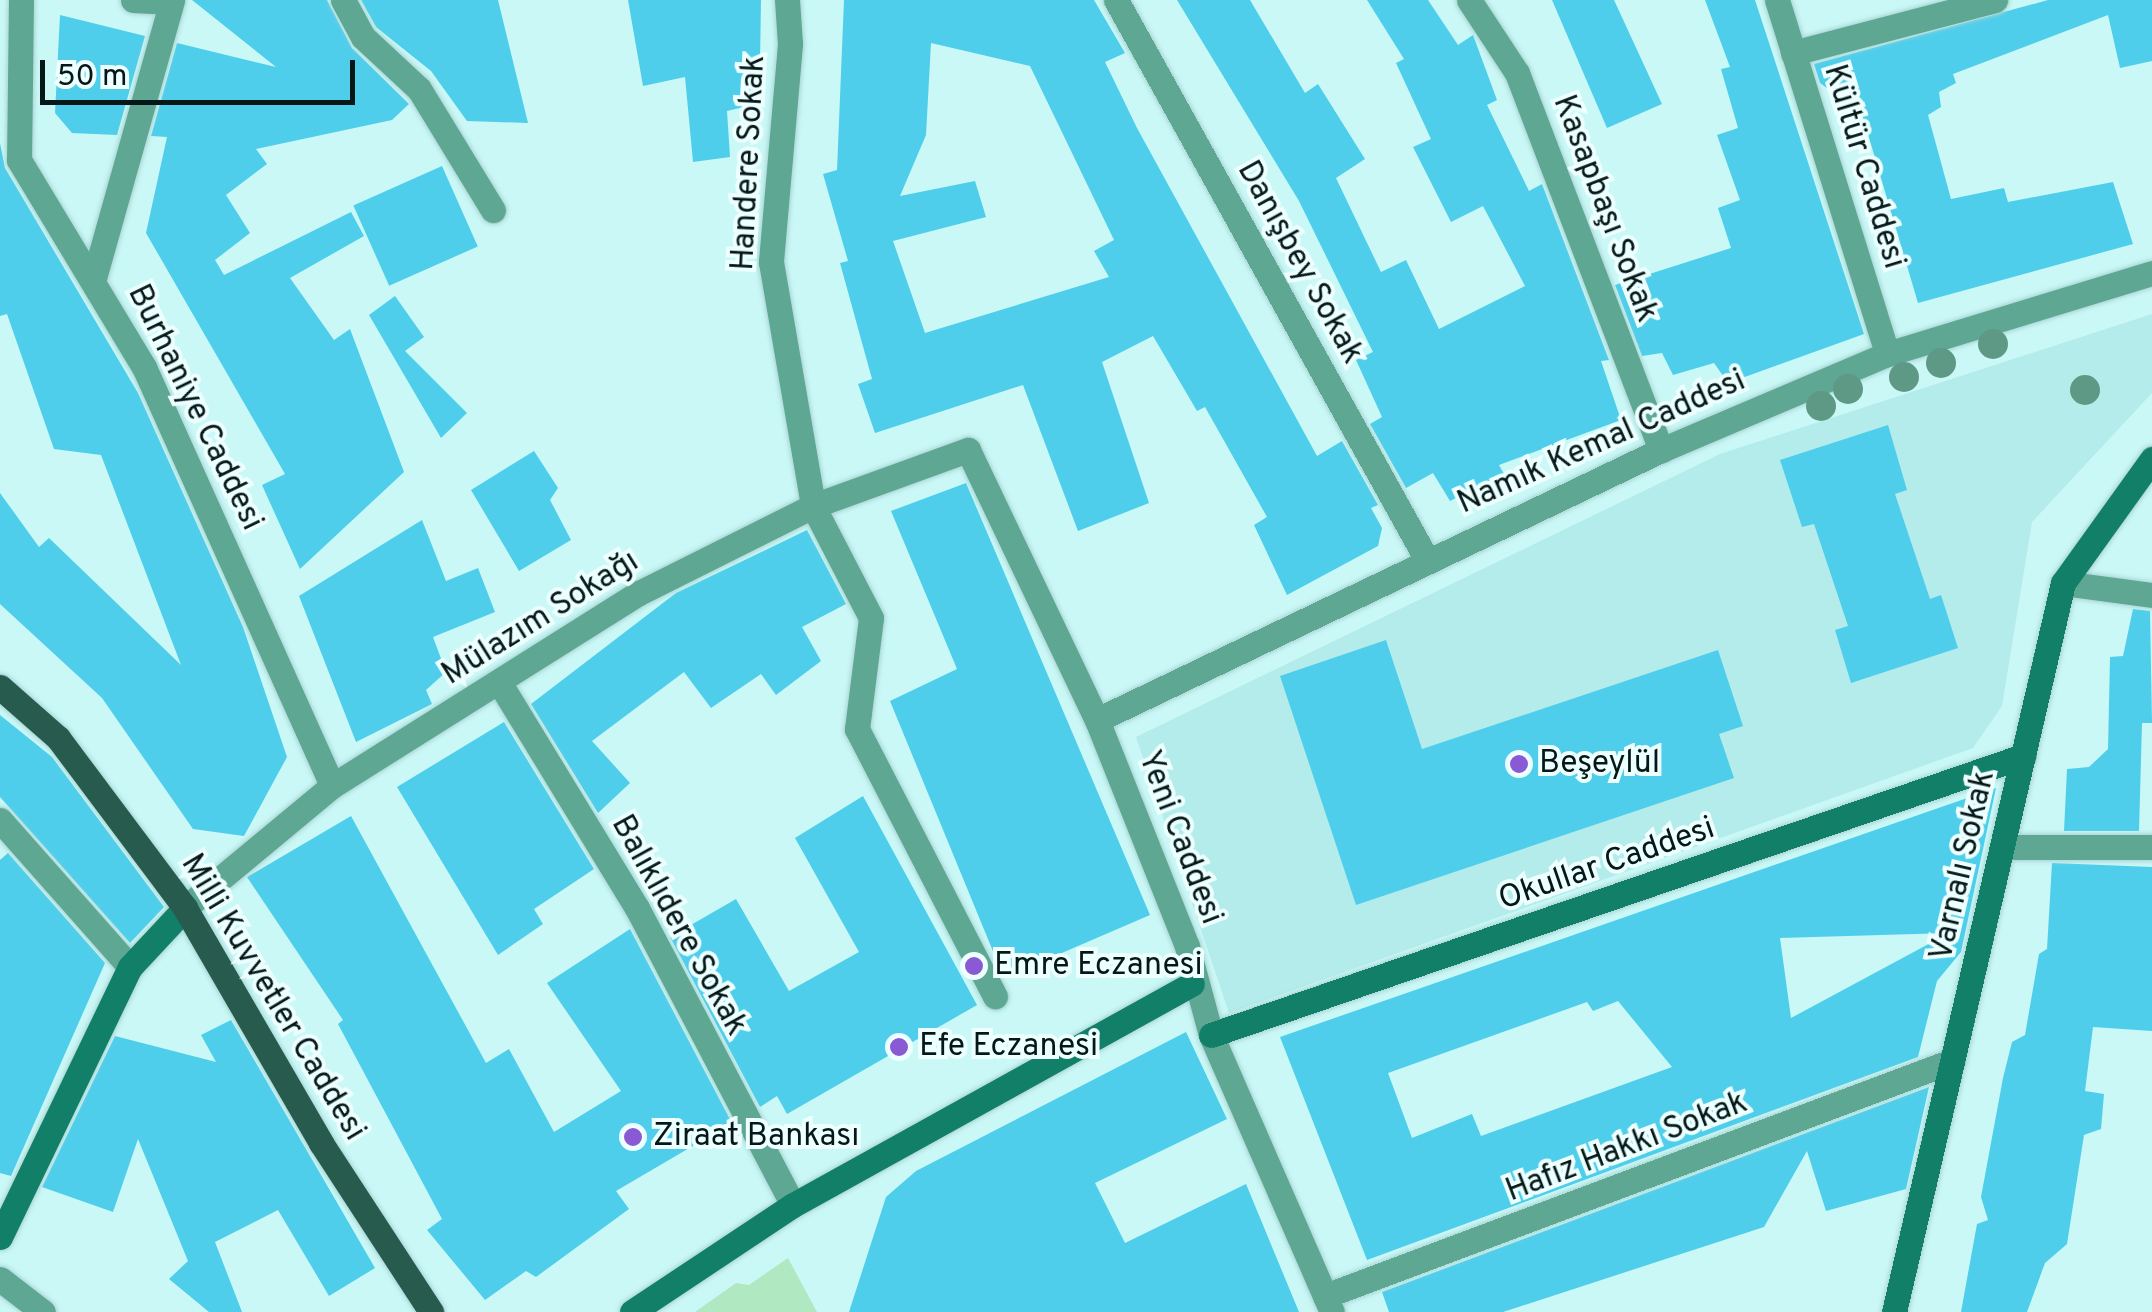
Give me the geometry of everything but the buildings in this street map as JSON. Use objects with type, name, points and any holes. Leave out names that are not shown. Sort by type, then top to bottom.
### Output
[{"type":"main road","name":"Milli Kuvvetler Caddesi","points":[[0,687],[58,738],[185,908],[321,1144],[430,1312]]},
{"type":"street","name":"Burhaniye Caddesi","points":[[21,0],[9,161],[94,278],[144,367],[332,786]]},
{"type":"street","points":[[94,278],[171,1],[133,0]]},
{"type":"street","points":[[343,0],[364,37],[418,89],[493,210]]},
{"type":"street","name":"Handere Sokak","points":[[786,0],[790,44],[771,262],[813,506],[870,618],[857,729],[995,996]]},
{"type":"street","name":"Danışbey Sokak","points":[[1116,0],[1426,558]]},
{"type":"street","name":"Kasapbaşı Sokak","points":[[1468,0],[1517,72],[1661,450]]},
{"type":"street","name":"Kültür Caddesi","points":[[1777,0],[1888,354]]},
{"type":"street","points":[[1793,53],[1995,0]]},
{"type":"street","name":"Namık Kemal Caddesi","points":[[1098,720],[1426,558],[1661,450],[1888,354],[2152,272]]},
{"type":"street","name":"Mülazım Sokağı","points":[[185,908],[332,786],[639,592],[813,506],[968,450]]},
{"type":"street","name":"Yeni Caddesi","points":[[968,450],[1098,720],[1187,946],[1192,984],[1211,1035],[1328,1304]]},
{"type":"street","name":"Varnalı Sokak","points":[[1894,1312],[2063,583],[2152,459]]},
{"type":"street","points":[[2063,583],[2152,595]]},
{"type":"street","name":"Balıklıdere Sokak","points":[[499,682],[637,908],[793,1205]]},
{"type":"street","name":"Okullar Caddesi","points":[[1211,1035],[2024,756]]},
{"type":"street","points":[[0,820],[130,967]]},
{"type":"street","points":[[2002,848],[2152,846]]},
{"type":"street","points":[[0,1237],[130,967],[185,908]]},
{"type":"street","points":[[632,1312],[793,1205],[1192,984]]},
{"type":"street","name":"Hafız Hakkı Sokak","points":[[1328,1304],[1952,1061]]},
{"type":"street","points":[[0,1279],[43,1312]]},
{"type":"shaded area","points":[[2152,314],[2152,393],[2032,522],[2002,706],[1973,748],[1229,1013],[1136,737],[1720,454]]},
{"type":"green space","points":[[788,1258],[817,1312],[695,1312],[736,1283],[749,1285]]},
{"type":"place","name":"Beşeylül","points":[[1519,764]]},
{"type":"place","name":"Emre Eczanesi","points":[[974,966]]},
{"type":"place","name":"Efe Eczanesi","points":[[899,1047]]},
{"type":"place","name":"Ziraat Bankası","points":[[633,1137]]}]
